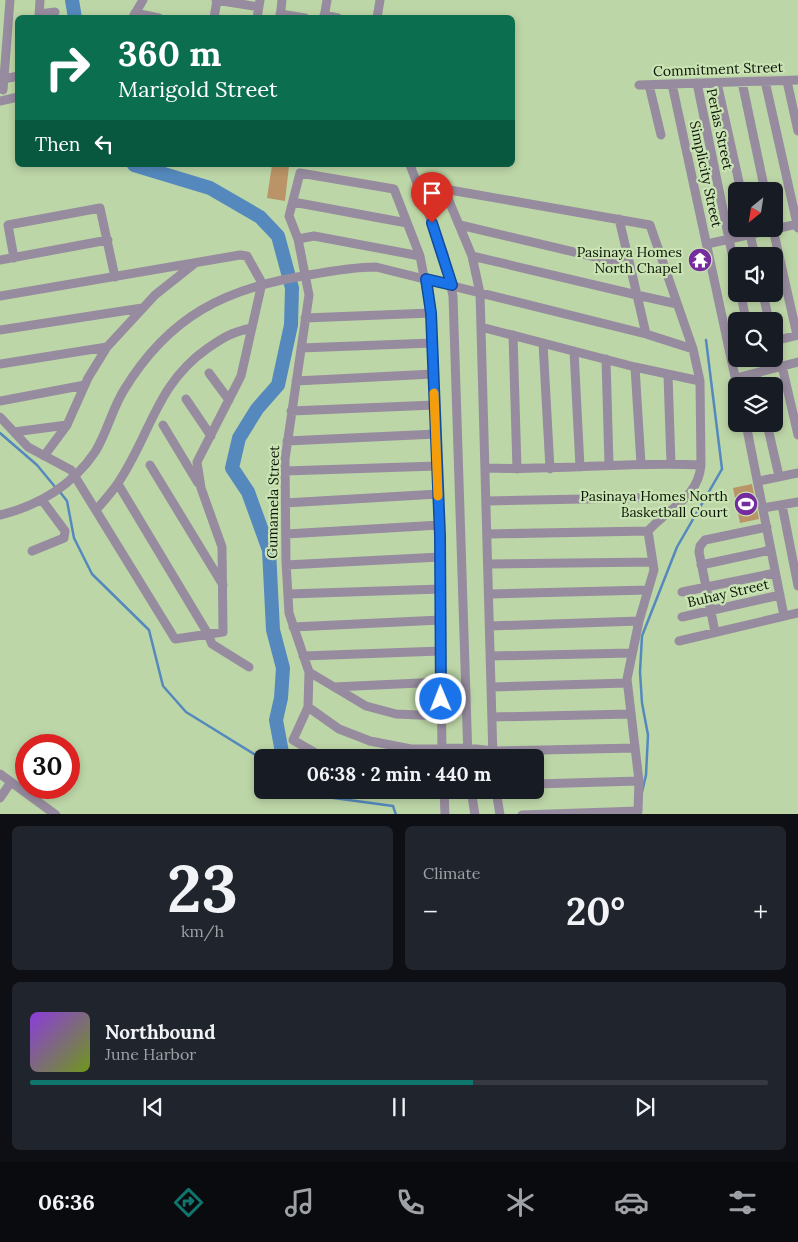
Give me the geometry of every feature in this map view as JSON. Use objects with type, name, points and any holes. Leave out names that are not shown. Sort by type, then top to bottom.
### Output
[{"type":"street","points":[[3,90],[10,0]]},
{"type":"street","points":[[39,15],[40,0]]},
{"type":"street","points":[[134,15],[143,0]]},
{"type":"street","points":[[214,15],[217,0],[259,4]]},
{"type":"street","points":[[280,15],[282,0]]},
{"type":"street","points":[[324,15],[326,0]]},
{"type":"street","points":[[378,15],[380,0]]},
{"type":"street","points":[[43,15],[54,12]]},
{"type":"street","points":[[4,79],[15,77]]},
{"type":"street","points":[[787,80],[798,131]]},
{"type":"street","name":"Commitment Street","points":[[639,85],[798,80]]},
{"type":"street","points":[[765,81],[798,225],[783,228]]},
{"type":"street","points":[[742,82],[763,182]]},
{"type":"street","name":"Perlas Street","points":[[697,83],[731,247]]},
{"type":"street","points":[[717,83],[739,182]]},
{"type":"street","name":"Simplicity Street","points":[[672,84],[728,330]]},
{"type":"street","points":[[649,85],[661,135]]},
{"type":"street","points":[[0,101],[15,98]]},
{"type":"street","points":[[411,167],[444,254],[452,285],[468,749]]},
{"type":"street","name":"Gumamela Street","points":[[309,749],[294,740],[308,707],[309,672],[289,614],[285,503],[287,441],[309,295],[301,276],[298,239],[289,216],[300,173],[394,189],[407,223]]},
{"type":"street","points":[[430,189],[444,189],[650,225],[693,348],[700,381],[701,466],[694,491],[657,521],[648,531],[488,534]]},
{"type":"street","points":[[444,189],[472,256],[480,294],[490,594],[493,749]]},
{"type":"street","points":[[293,202],[407,223],[420,256],[426,279],[431,313],[440,525],[442,749]]},
{"type":"street","points":[[14,258],[8,225],[100,208],[114,277]]},
{"type":"street","points":[[619,219],[646,334]]},
{"type":"street","points":[[460,225],[629,264]]},
{"type":"street","points":[[298,239],[314,236],[420,256]]},
{"type":"street","points":[[776,238],[797,335],[783,339]]},
{"type":"street","points":[[707,244],[729,239]]},
{"type":"street","points":[[0,260],[108,240]]},
{"type":"street","points":[[0,296],[240,255],[247,256],[262,284],[241,376],[197,462],[201,488],[222,546],[223,632],[175,639],[70,470],[28,448],[0,417]]},
{"type":"street","points":[[472,256],[678,304]]},
{"type":"street","points":[[44,456],[67,425],[85,385],[107,348],[154,295],[196,263]]},
{"type":"street","points":[[0,515],[44,499],[74,478],[95,451],[123,392],[142,364],[164,338],[191,315],[221,298],[262,284],[358,267],[376,267],[646,334],[693,348]]},
{"type":"street","points":[[0,330],[142,308]]},
{"type":"street","points":[[306,318],[431,313]]},
{"type":"street","points":[[481,327],[635,367],[700,381]]},
{"type":"street","points":[[96,510],[118,484],[159,402],[176,376],[198,355],[230,332],[252,328]]},
{"type":"street","points":[[513,335],[517,470]]},
{"type":"street","points":[[301,348],[432,343]]},
{"type":"street","points":[[543,343],[550,469]]},
{"type":"street","points":[[0,364],[107,348]]},
{"type":"street","points":[[574,350],[580,467]]},
{"type":"street","points":[[606,359],[609,466]]},
{"type":"street","points":[[783,366],[798,362]]},
{"type":"street","points":[[635,367],[641,464]]},
{"type":"street","points":[[748,377],[778,367]]},
{"type":"street","points":[[782,367],[798,435]]},
{"type":"street","points":[[209,372],[229,400]]},
{"type":"street","points":[[756,373],[757,377]]},
{"type":"street","points":[[296,381],[433,374]]},
{"type":"street","points":[[668,375],[671,464]]},
{"type":"street","points":[[0,401],[85,385]]},
{"type":"street","points":[[186,398],[211,436]]},
{"type":"street","points":[[291,411],[435,405]]},
{"type":"street","points":[[14,432],[67,425]]},
{"type":"street","points":[[163,426],[201,488]]},
{"type":"street","points":[[748,432],[784,616]]},
{"type":"street","points":[[769,432],[779,476]]},
{"type":"street","points":[[287,441],[436,434]]},
{"type":"street","points":[[486,468],[517,470],[641,464],[701,466]]},
{"type":"street","points":[[150,465],[223,585]]},
{"type":"street","points":[[285,471],[437,466]]},
{"type":"street","points":[[758,480],[798,473]]},
{"type":"street","points":[[118,484],[208,634],[212,644],[249,666]]},
{"type":"street","points":[[285,503],[438,494]]},
{"type":"street","points":[[487,502],[687,498]]},
{"type":"street","points":[[32,551],[64,538],[64,531],[44,499]]},
{"type":"street","points":[[763,508],[798,502]]},
{"type":"street","points":[[782,505],[798,586]]},
{"type":"street","points":[[286,534],[440,525]]},
{"type":"street","points":[[715,632],[701,565],[700,546],[705,540],[767,527]]},
{"type":"street","points":[[522,814],[637,813],[639,781],[626,684],[631,653],[654,570],[648,531]]},
{"type":"street","points":[[701,565],[771,550]]},
{"type":"street","points":[[286,565],[440,557]]},
{"type":"street","points":[[489,564],[653,562]]},
{"type":"street","points":[[682,592],[775,572]]},
{"type":"street","points":[[288,594],[441,589]]},
{"type":"street","points":[[490,594],[648,590]]},
{"type":"street","name":"Buhay Street","points":[[682,617],[780,595]]},
{"type":"street","points":[[679,641],[798,613]]},
{"type":"street","points":[[293,627],[441,620]]},
{"type":"street","points":[[490,626],[639,621]]},
{"type":"street","points":[[303,656],[441,651]]},
{"type":"street","points":[[491,656],[631,653]]},
{"type":"street","points":[[309,672],[366,706],[396,714],[442,716]]},
{"type":"street","points":[[333,687],[441,682]]},
{"type":"street","points":[[492,687],[626,684]]},
{"type":"street","points":[[308,707],[339,729],[370,741],[411,749]]},
{"type":"street","points":[[492,717],[631,714]]},
{"type":"street","points":[[544,752],[635,748]]},
{"type":"street","points":[[0,774],[46,811],[56,814]]},
{"type":"street","points":[[544,784],[639,781]]},
{"type":"street","points":[[0,798],[11,782]]},
{"type":"street","points":[[444,799],[445,814]]},
{"type":"street","points":[[472,799],[475,814]]},
{"type":"street","points":[[498,799],[500,814]]},
{"type":"shaded area","points":[[272,167],[289,167],[285,201],[267,198]]},
{"type":"shaded area","name":"Pasinaya Homes North Basketball Court","points":[[752,484],[759,519],[740,523],[733,488]]},
{"type":"waterway","points":[[72,0],[74,15]]},
{"type":"waterway","points":[[141,167],[210,188],[260,217],[278,236],[292,288],[291,325],[278,385],[257,409],[239,438],[232,468],[248,492],[269,550],[273,630],[283,668],[281,698],[276,720],[281,749]]},
{"type":"waterway","points":[[642,792],[646,775],[648,735],[642,703],[640,672],[642,636],[677,547],[722,469],[706,340]]},
{"type":"waterway","points":[[0,433],[37,465],[56,488]]},
{"type":"waterway","points":[[60,492],[67,501],[74,538],[92,574],[149,630],[163,686],[186,712],[254,754]]},
{"type":"waterway","points":[[341,799],[393,806],[396,814]]},
{"type":"slow traffic","points":[[434,393],[438,496]]},
{"type":"place","name":"Pasinaya Homes North Chapel","points":[[700,260]]},
{"type":"place","name":"Pasinaya Homes North Basketball Court","points":[[746,504]]},
{"type":"route","points":[[432,223],[444,254],[452,285],[426,279],[431,313],[440,525],[441,699]]}]
